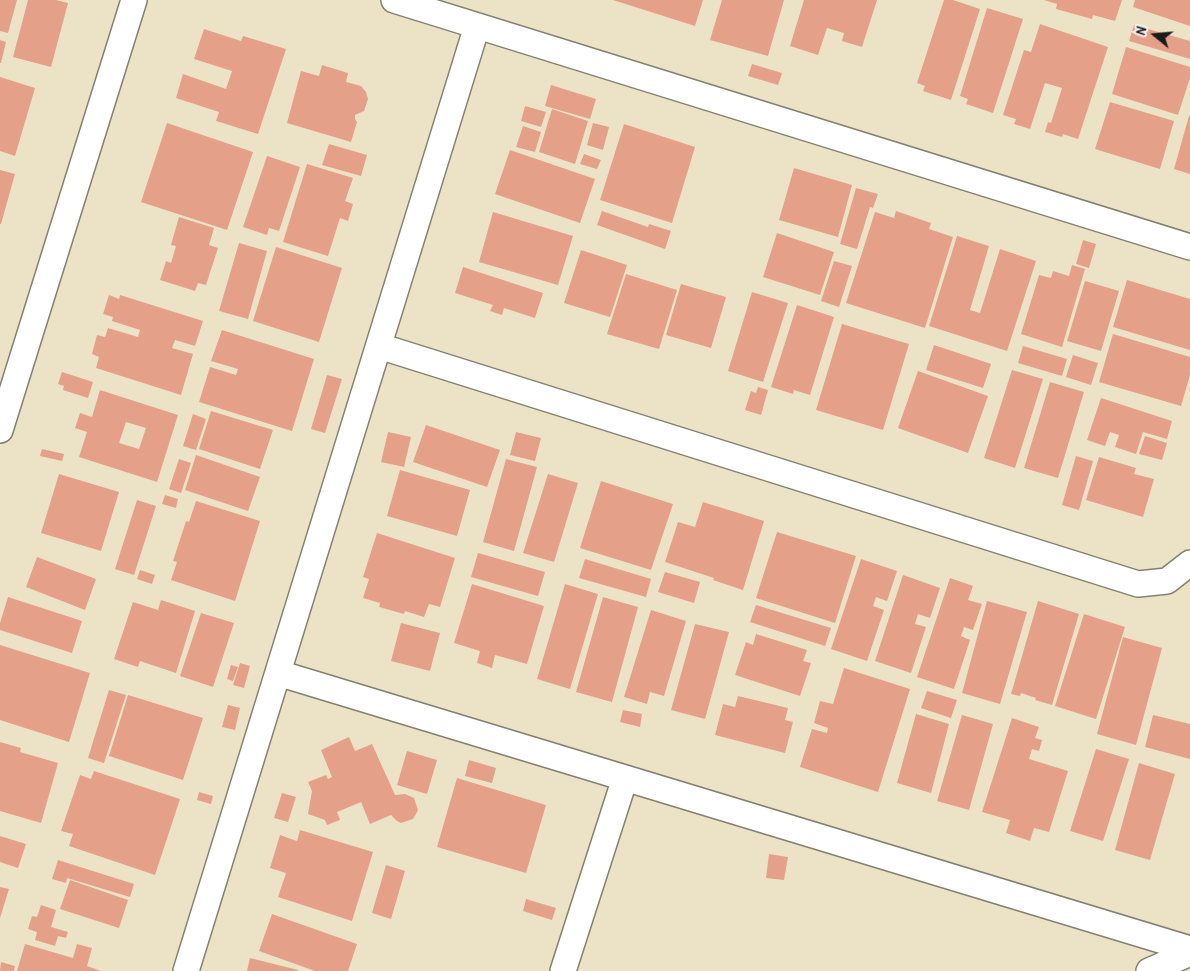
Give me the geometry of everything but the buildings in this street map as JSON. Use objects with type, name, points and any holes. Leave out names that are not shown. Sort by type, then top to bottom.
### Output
[{"type":"street","points":[[0,430],[134,0]]},
{"type":"street","points":[[394,0],[1190,247]]},
{"type":"street","points":[[186,971],[477,26]]},
{"type":"street","points":[[378,346],[1138,584],[1167,581],[1190,563]]},
{"type":"street","points":[[278,673],[1190,948]]},
{"type":"street","points":[[563,971],[625,778]]},
{"type":"street","points":[[1149,971],[1190,953]]}]
